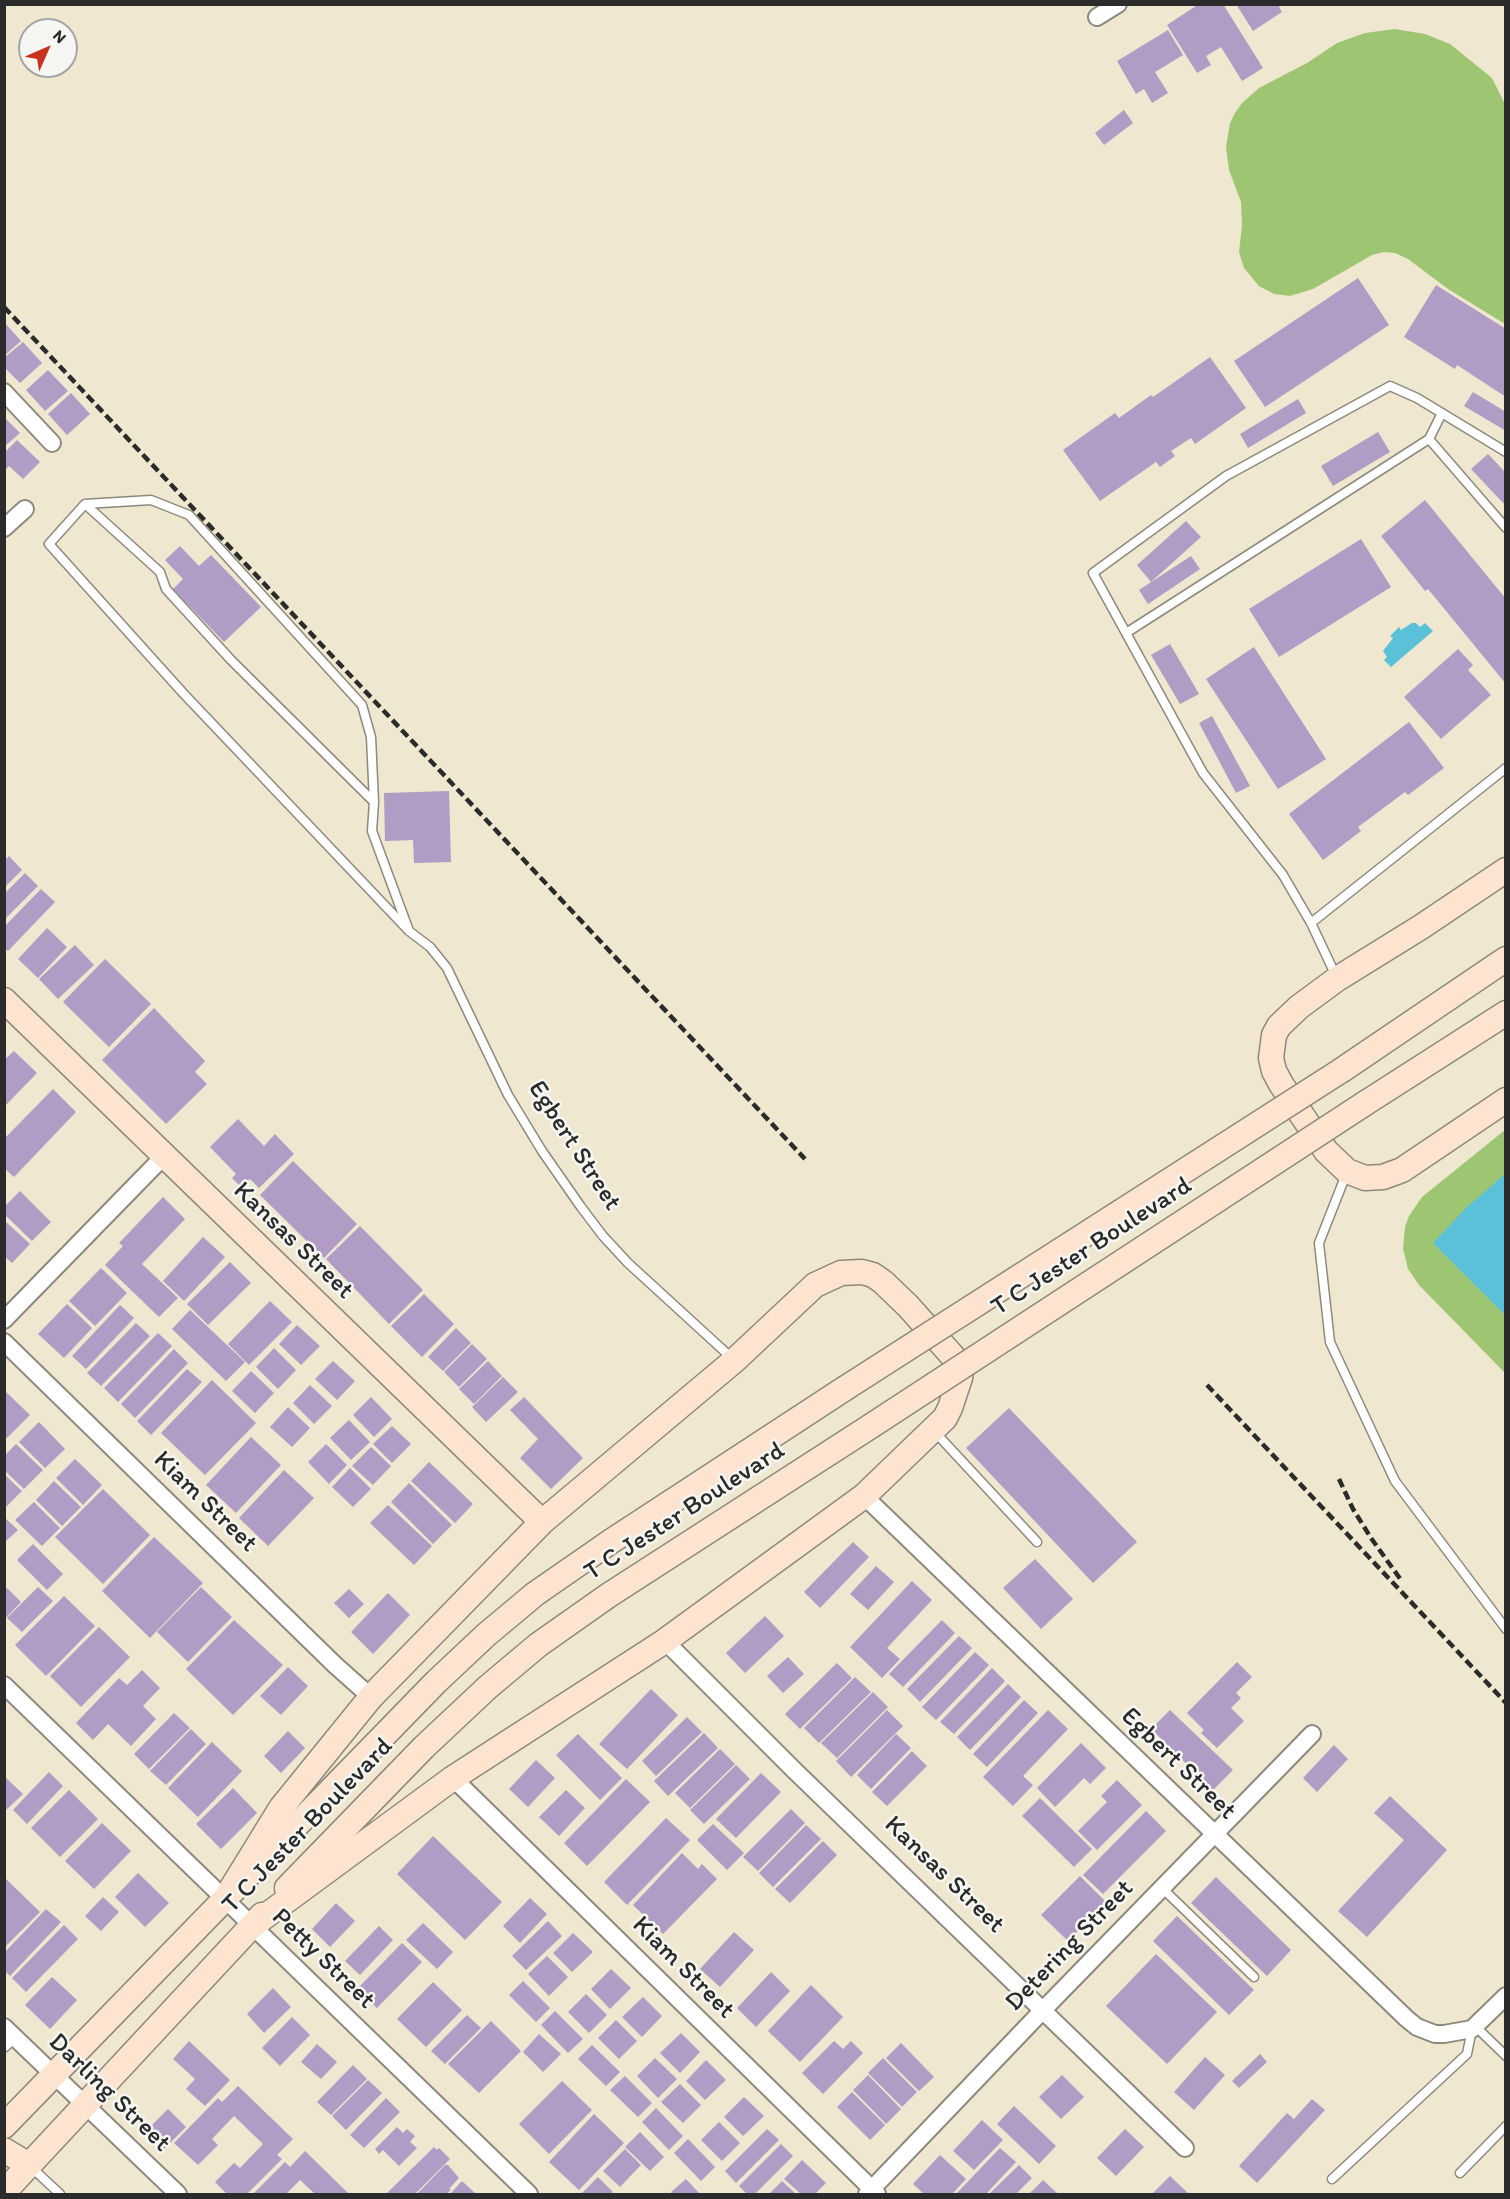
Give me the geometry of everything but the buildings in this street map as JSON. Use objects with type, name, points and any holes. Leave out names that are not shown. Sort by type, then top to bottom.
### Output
[{"type":"main road","points":[[1506,870],[1421,927],[1337,979],[1285,1018],[1274,1035],[1271,1058],[1274,1071],[1281,1084],[1326,1151],[1347,1171],[1356,1176],[1375,1178],[1402,1170],[1506,1100]]},
{"type":"main road","name":"T C Jester Boulevard","points":[[4,2126],[436,1682],[527,1600],[610,1542],[1342,1070],[1506,959]]},
{"type":"main road","name":"Kansas Street","points":[[4,1000],[542,1522]]},
{"type":"main road","name":"T C Jester Boulevard","points":[[4,2192],[318,1854],[424,1747],[488,1687],[538,1645],[657,1563],[1506,1013]]},
{"type":"main road","points":[[225,1899],[281,1808],[371,1697],[542,1522],[735,1360],[815,1285],[841,1273],[862,1272],[873,1275],[884,1282],[908,1306],[957,1361],[961,1371],[951,1408],[934,1431],[864,1496],[665,1641],[453,1778],[252,1926]]},
{"type":"main road","points":[[4,2150],[29,2165]]},
{"type":"street","points":[[1097,17],[1118,4]]},
{"type":"street","points":[[4,392],[52,443]]},
{"type":"street","points":[[4,528],[26,509]]},
{"type":"street","points":[[4,1320],[165,1155]]},
{"type":"street","name":"Kiam Street","points":[[4,1342],[335,1665],[371,1697]]},
{"type":"street","name":"Egbert Street","points":[[864,1496],[960,1591],[1416,2027],[1444,2034],[1474,2028]]},
{"type":"street","name":"Kansas Street","points":[[665,1641],[795,1771],[1185,2148]]},
{"type":"street","name":"Petty Street","points":[[4,1685],[529,2194]]},
{"type":"street","name":"Detering Street","points":[[872,2193],[1043,2010],[1312,1734]]},
{"type":"street","name":"Kiam Street","points":[[453,1778],[872,2193]]},
{"type":"street","points":[[1474,2028],[1506,1996]]},
{"type":"street","name":"Darling Street","points":[[8,2038],[54,2076],[178,2194]]},
{"type":"lane","points":[[1337,979],[1311,923],[1283,875],[1203,773],[1093,573],[1226,476],[1390,386],[1409,394],[1506,452]]},
{"type":"lane","points":[[1126,633],[1429,439],[1442,413]]},
{"type":"lane","points":[[1429,439],[1506,528]]},
{"type":"lane","points":[[85,504],[151,500],[189,515],[362,705],[371,738],[374,802],[372,831],[409,931]]},
{"type":"lane","points":[[85,504],[160,572],[166,589],[231,660],[374,802]]},
{"type":"lane","name":"Egbert Street","points":[[85,504],[49,544],[183,693],[409,931],[430,947],[447,968],[508,1095],[542,1151],[581,1207],[628,1263],[735,1360]]},
{"type":"lane","points":[[1311,923],[1504,774]]},
{"type":"lane","points":[[1347,1171],[1319,1243],[1330,1342],[1395,1480],[1506,1629]]},
{"type":"lane","points":[[934,1431],[1037,1542]]},
{"type":"lane","points":[[1162,1888],[1254,1977]]},
{"type":"lane","points":[[1332,2179],[1467,2054],[1474,2028],[1506,2056]]},
{"type":"lane","points":[[1460,2173],[1506,2126]]},
{"type":"lane","points":[[29,2165],[60,2194]]},
{"type":"green space","points":[[1395,29],[1425,34],[1450,44],[1492,78],[1505,104],[1505,324],[1448,289],[1408,259],[1395,253],[1384,252],[1372,255],[1313,289],[1290,296],[1274,294],[1259,286],[1244,268],[1239,252],[1242,225],[1241,202],[1229,170],[1226,147],[1230,123],[1235,113],[1242,103],[1259,88],[1307,63],[1337,43],[1365,33]]},
{"type":"green space","points":[[1505,1130],[1505,1373],[1419,1285],[1408,1269],[1403,1249],[1405,1227],[1409,1216],[1422,1197]]},
{"type":"water","points":[[1412,623],[1420,627],[1425,623],[1433,631],[1391,667],[1384,660],[1387,657],[1383,651],[1393,638],[1390,636],[1399,627],[1401,630]]},
{"type":"water","points":[[1505,1174],[1505,1315],[1433,1243],[1467,1207]]},
{"type":"railway","points":[[4,307],[805,1159]]},
{"type":"railway","points":[[1207,1385],[1506,1703]]},
{"type":"railway","points":[[1339,1479],[1353,1509],[1401,1580]]}]
